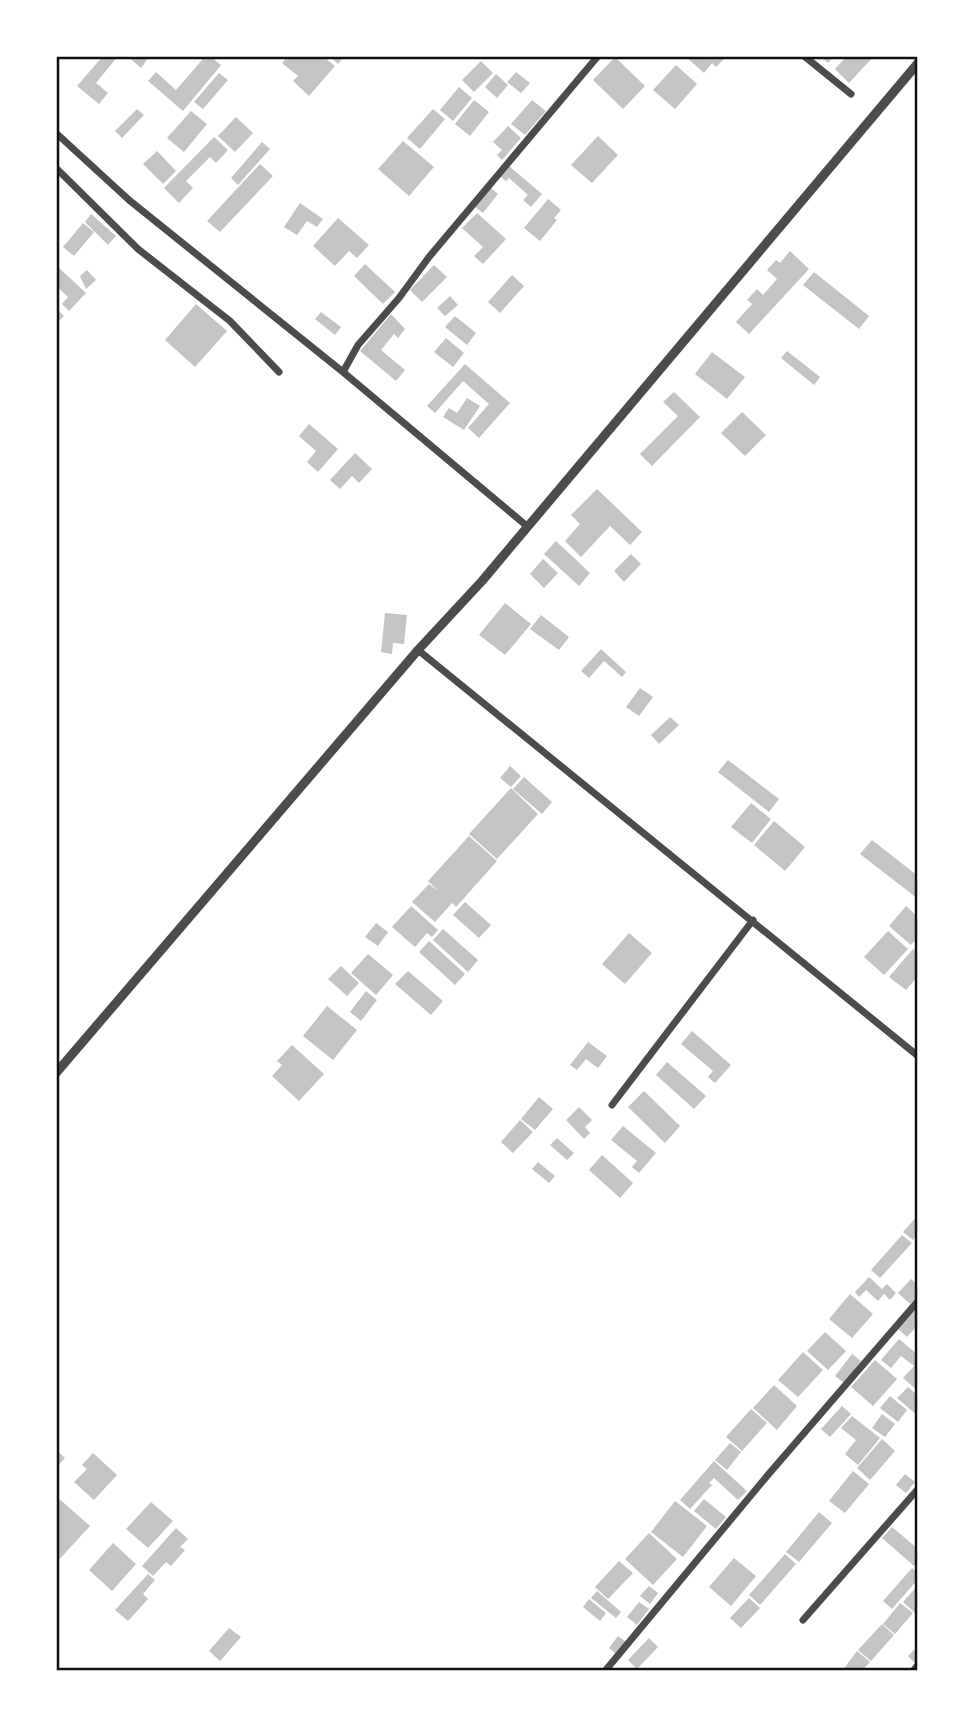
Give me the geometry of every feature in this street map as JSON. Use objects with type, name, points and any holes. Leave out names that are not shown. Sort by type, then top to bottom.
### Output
[{"type":"street","points":[[343,372],[358,345],[399,298],[429,257],[598,56]]},
{"type":"street","points":[[804,56],[851,94]]},
{"type":"street","points":[[56,1073],[418,650],[528,527],[918,63]]},
{"type":"street","points":[[56,133],[129,200],[343,372],[528,527]]},
{"type":"street","points":[[56,168],[138,249],[230,321],[279,372]]},
{"type":"street","points":[[418,650],[918,1056]]},
{"type":"street","points":[[612,1105],[753,920]]},
{"type":"street","points":[[605,1671],[766,1476],[918,1301]]},
{"type":"street","points":[[803,1620],[918,1489]]},
{"type":"street","points":[[913,1671],[918,1665]]},
{"type":"building","points":[[103,56],[118,56],[96,83],[108,93],[99,104],[77,86]]},
{"type":"building","points":[[127,56],[142,56],[147,60],[141,68]]},
{"type":"building","points":[[197,56],[210,56],[221,65],[183,111],[148,81],[156,72],[176,90],[202,60]]},
{"type":"building","points":[[288,56],[323,56],[335,66],[309,96],[293,81],[298,76],[282,63]]},
{"type":"building","points":[[329,56],[345,56],[338,64]]},
{"type":"building","points":[[685,56],[725,58],[716,67],[712,63],[704,73]]},
{"type":"building","points":[[820,56],[834,56],[828,63]]},
{"type":"building","points":[[847,56],[874,56],[849,83],[835,69]]},
{"type":"building","points":[[615,57],[645,86],[623,109],[593,80]]},
{"type":"building","points":[[481,61],[493,73],[474,92],[462,80]]},
{"type":"building","points":[[676,65],[697,84],[675,109],[653,90]]},
{"type":"building","points":[[516,72],[530,83],[521,93],[507,82]]},
{"type":"building","points":[[219,73],[228,80],[203,109],[194,102]]},
{"type":"building","points":[[496,74],[508,85],[497,98],[485,87]]},
{"type":"building","points":[[459,87],[472,98],[453,121],[440,110]]},
{"type":"building","points":[[474,100],[489,112],[470,136],[455,124]]},
{"type":"building","points":[[532,100],[546,111],[525,135],[511,124]]},
{"type":"building","points":[[137,109],[144,115],[122,138],[115,131]]},
{"type":"building","points":[[433,109],[445,119],[420,149],[407,138]]},
{"type":"building","points":[[191,111],[207,124],[184,152],[167,138]]},
{"type":"building","points":[[236,117],[253,133],[235,152],[218,136]]},
{"type":"building","points":[[508,126],[521,138],[502,160],[497,155],[502,150],[493,142]]},
{"type":"building","points":[[598,136],[618,155],[592,183],[571,165]]},
{"type":"building","points":[[214,137],[228,150],[216,163],[210,157],[186,181],[193,188],[179,203],[164,188]]},
{"type":"building","points":[[403,141],[434,167],[409,196],[378,169]]},
{"type":"building","points":[[262,142],[270,149],[238,185],[231,178]]},
{"type":"building","points":[[157,151],[176,171],[163,184],[143,164]]},
{"type":"building","points":[[260,164],[273,176],[220,232],[207,221]]},
{"type":"building","points":[[509,166],[542,194],[531,207],[523,200],[528,195],[509,178],[506,181],[500,176]]},
{"type":"building","points":[[491,188],[498,194],[483,213],[475,207]]},
{"type":"building","points":[[548,199],[561,210],[554,218],[557,220],[540,241],[524,228]]},
{"type":"building","points":[[300,203],[323,219],[317,227],[307,221],[297,235],[284,227]]},
{"type":"building","points":[[477,213],[506,239],[483,264],[474,256],[483,247],[462,228]]},
{"type":"building","points":[[91,214],[116,236],[108,245],[85,222]]},
{"type":"building","points":[[338,218],[369,245],[357,258],[349,251],[335,266],[313,246]]},
{"type":"building","points":[[83,223],[94,232],[74,256],[63,247]]},
{"type":"building","points":[[790,251],[809,269],[749,334],[736,322],[752,304],[747,300],[757,289],[763,295],[777,279],[767,270],[776,260],[780,263]]},
{"type":"building","points":[[365,264],[395,292],[383,304],[354,276]]},
{"type":"building","points":[[56,265],[86,293],[69,311],[62,304],[68,297],[56,286]]},
{"type":"building","points":[[434,265],[447,277],[422,302],[410,290]]},
{"type":"building","points":[[87,270],[96,280],[86,289],[80,276]]},
{"type":"building","points":[[814,272],[869,316],[859,329],[803,285]]},
{"type":"building","points":[[512,275],[524,286],[500,313],[488,302]]},
{"type":"building","points":[[450,296],[458,305],[445,316],[437,308]]},
{"type":"building","points":[[196,304],[227,331],[195,367],[165,340]]},
{"type":"building","points":[[56,308],[64,316],[56,324]]},
{"type":"building","points":[[321,312],[341,327],[335,335],[315,319]]},
{"type":"building","points":[[391,314],[405,329],[398,338],[394,334],[381,350],[405,370],[396,381],[360,351]]},
{"type":"building","points":[[455,316],[476,333],[467,345],[445,327]]},
{"type":"building","points":[[446,338],[464,353],[453,367],[434,352]]},
{"type":"building","points":[[787,351],[820,377],[814,385],[781,358]]},
{"type":"building","points":[[712,352],[745,377],[727,399],[695,374]]},
{"type":"building","points":[[465,364],[510,403],[479,438],[468,428],[489,404],[463,381],[435,413],[427,406]]},
{"type":"building","points":[[674,392],[700,417],[652,466],[640,454],[678,416],[663,402]]},
{"type":"building","points":[[467,398],[480,406],[464,430],[443,417],[449,408],[457,413]]},
{"type":"building","points":[[742,412],[766,435],[745,456],[721,433]]},
{"type":"building","points":[[309,424],[338,449],[318,472],[307,462],[316,451],[299,436]]},
{"type":"building","points":[[355,453],[372,469],[359,483],[352,476],[340,489],[330,480]]},
{"type":"building","points":[[597,489],[642,532],[630,545],[610,526],[581,557],[565,541],[580,524],[571,515]]},
{"type":"building","points":[[556,541],[590,573],[579,586],[544,554]]},
{"type":"building","points":[[631,554],[641,564],[624,582],[614,571]]},
{"type":"building","points":[[543,559],[558,573],[544,588],[530,574]]},
{"type":"building","points":[[505,603],[531,624],[505,655],[479,635]]},
{"type":"building","points":[[385,613],[407,615],[404,644],[393,643],[392,654],[381,652]]},
{"type":"building","points":[[541,615],[569,637],[559,650],[530,629]]},
{"type":"building","points":[[601,649],[626,672],[622,677],[604,661],[589,678],[581,671]]},
{"type":"building","points":[[640,688],[653,697],[639,716],[626,707]]},
{"type":"building","points":[[670,717],[679,725],[659,744],[651,735]]},
{"type":"building","points":[[728,760],[779,799],[769,812],[718,772]]},
{"type":"building","points":[[510,766],[521,776],[511,787],[500,778]]},
{"type":"building","points":[[524,777],[552,802],[542,814],[513,789]]},
{"type":"building","points":[[511,788],[538,814],[497,859],[469,834]]},
{"type":"building","points":[[751,803],[771,819],[752,843],[731,827]]},
{"type":"building","points":[[774,821],[805,847],[785,871],[754,845]]},
{"type":"building","points":[[469,836],[497,861],[456,907],[452,903],[435,922],[412,902],[429,884],[439,892],[428,881]]},
{"type":"building","points":[[872,840],[918,876],[918,899],[860,854]]},
{"type":"building","points":[[465,902],[491,925],[479,938],[453,915]]},
{"type":"building","points":[[411,906],[438,930],[432,937],[427,933],[415,947],[392,927]]},
{"type":"building","points":[[906,906],[918,917],[918,937],[911,945],[889,926]]},
{"type":"building","points":[[376,923],[388,932],[378,946],[365,937]]},
{"type":"building","points":[[443,929],[478,960],[468,972],[433,940]]},
{"type":"building","points":[[888,931],[908,949],[884,975],[864,957]]},
{"type":"building","points":[[629,933],[652,953],[625,984],[602,964]]},
{"type":"building","points":[[429,941],[465,974],[455,985],[419,952]]},
{"type":"building","points":[[913,949],[918,953],[918,976],[906,990],[889,977]]},
{"type":"building","points":[[368,954],[393,975],[376,995],[351,973]]},
{"type":"building","points":[[341,966],[359,983],[347,996],[328,979]]},
{"type":"building","points":[[408,971],[443,1001],[431,1015],[395,984]]},
{"type":"building","points":[[366,991],[377,1000],[361,1021],[350,1012]]},
{"type":"building","points":[[327,1006],[357,1030],[333,1060],[303,1036]]},
{"type":"building","points":[[692,1031],[731,1065],[715,1083],[708,1077],[713,1071],[681,1044]]},
{"type":"building","points":[[588,1042],[607,1056],[598,1068],[586,1059],[577,1070],[570,1065]]},
{"type":"building","points":[[292,1045],[324,1074],[299,1101],[272,1076],[282,1065],[277,1061]]},
{"type":"building","points":[[667,1062],[706,1096],[694,1109],[656,1075]]},
{"type":"building","points":[[644,1091],[680,1126],[665,1143],[628,1107]]},
{"type":"building","points":[[539,1097],[553,1109],[535,1130],[521,1119]]},
{"type":"building","points":[[579,1107],[592,1120],[585,1127],[590,1133],[584,1139],[566,1120]]},
{"type":"building","points":[[520,1120],[533,1132],[513,1153],[501,1142]]},
{"type":"building","points":[[623,1126],[656,1153],[639,1173],[632,1167],[637,1161],[611,1140]]},
{"type":"building","points":[[557,1138],[574,1153],[567,1160],[550,1145]]},
{"type":"building","points":[[602,1155],[633,1183],[620,1198],[589,1170]]},
{"type":"building","points":[[538,1162],[555,1176],[549,1183],[532,1169]]},
{"type":"building","points":[[918,1215],[918,1234],[913,1240],[903,1232]]},
{"type":"building","points":[[902,1235],[912,1243],[880,1278],[871,1270]]},
{"type":"building","points":[[869,1277],[882,1289],[887,1284],[896,1293],[890,1300],[884,1294],[878,1301],[866,1290],[859,1297],[855,1292]]},
{"type":"building","points":[[911,1279],[918,1285],[918,1296],[910,1304],[898,1293]]},
{"type":"building","points":[[850,1294],[873,1314],[852,1338],[829,1319]]},
{"type":"building","points":[[918,1305],[918,1325],[907,1337],[897,1328]]},
{"type":"building","points":[[825,1332],[846,1351],[828,1370],[807,1351]]},
{"type":"building","points":[[899,1339],[918,1355],[918,1391],[903,1378],[914,1366],[901,1356],[891,1368],[881,1360]]},
{"type":"building","points":[[803,1352],[823,1370],[798,1397],[778,1380]]},
{"type":"building","points":[[852,1354],[861,1361],[844,1383],[835,1376]]},
{"type":"building","points":[[875,1360],[897,1379],[873,1406],[851,1387]]},
{"type":"building","points":[[774,1385],[797,1406],[777,1430],[753,1408]]},
{"type":"building","points":[[908,1387],[918,1396],[918,1416],[897,1398]]},
{"type":"building","points":[[890,1396],[907,1410],[898,1422],[880,1408]]},
{"type":"building","points":[[842,1406],[851,1414],[830,1437],[821,1429]]},
{"type":"building","points":[[751,1409],[767,1423],[742,1451],[726,1437]]},
{"type":"building","points":[[882,1414],[895,1424],[885,1437],[872,1428]]},
{"type":"building","points":[[852,1416],[880,1438],[858,1465],[845,1454],[856,1440],[841,1428]]},
{"type":"building","points":[[882,1439],[895,1451],[870,1480],[857,1468]]},
{"type":"building","points":[[730,1443],[741,1452],[727,1470],[715,1460]]},
{"type":"building","points":[[56,1450],[65,1458],[56,1468]]},
{"type":"building","points":[[93,1453],[117,1475],[94,1500],[74,1482],[87,1469],[82,1465]]},
{"type":"building","points":[[714,1461],[747,1491],[738,1500],[714,1478],[709,1483],[712,1485],[690,1509],[680,1500]]},
{"type":"building","points":[[853,1471],[869,1484],[845,1513],[829,1501]]},
{"type":"building","points":[[905,1474],[915,1482],[906,1493],[896,1485]]},
{"type":"building","points":[[56,1496],[90,1526],[56,1563]]},
{"type":"building","points":[[704,1499],[726,1517],[716,1529],[694,1511]]},
{"type":"building","points":[[675,1501],[707,1526],[683,1557],[651,1532]]},
{"type":"building","points":[[151,1502],[173,1521],[148,1548],[126,1529]]},
{"type":"building","points":[[819,1512],[832,1523],[799,1562],[786,1552]]},
{"type":"building","points":[[892,1527],[918,1549],[918,1561],[914,1566],[882,1538]]},
{"type":"building","points":[[176,1528],[188,1539],[180,1547],[185,1550],[171,1566],[166,1562],[153,1576],[142,1566]]},
{"type":"building","points":[[649,1533],[677,1559],[653,1585],[625,1559]]},
{"type":"building","points":[[113,1543],[136,1564],[112,1591],[89,1570]]},
{"type":"building","points":[[785,1554],[796,1564],[760,1605],[749,1595]]},
{"type":"building","points":[[734,1558],[756,1576],[731,1606],[709,1587]]},
{"type":"building","points":[[619,1561],[633,1573],[608,1599],[595,1587]]},
{"type":"building","points":[[912,1568],[918,1573],[918,1579],[892,1609],[883,1601]]},
{"type":"building","points":[[148,1574],[155,1580],[143,1594],[148,1599],[128,1621],[115,1610]]},
{"type":"building","points":[[918,1585],[918,1610],[915,1613],[903,1602]]},
{"type":"building","points":[[649,1586],[658,1593],[650,1604],[640,1596]]},
{"type":"building","points":[[597,1591],[621,1612],[616,1618],[591,1598]]},
{"type":"building","points":[[749,1598],[760,1608],[741,1628],[730,1618]]},
{"type":"building","points":[[589,1599],[606,1613],[600,1621],[583,1607]]},
{"type":"building","points":[[639,1602],[649,1609],[637,1625],[627,1617]]},
{"type":"building","points":[[900,1603],[913,1613],[895,1634],[883,1624]]},
{"type":"building","points":[[882,1624],[894,1635],[871,1661],[858,1650]]},
{"type":"building","points":[[229,1628],[241,1637],[220,1661],[209,1651]]},
{"type":"building","points":[[618,1636],[626,1642],[616,1654],[609,1648]]},
{"type":"building","points":[[649,1638],[658,1647],[637,1669],[628,1660]]},
{"type":"building","points":[[915,1649],[918,1653],[915,1663],[908,1656]]},
{"type":"building","points":[[857,1651],[870,1662],[862,1671],[842,1671]]}]
